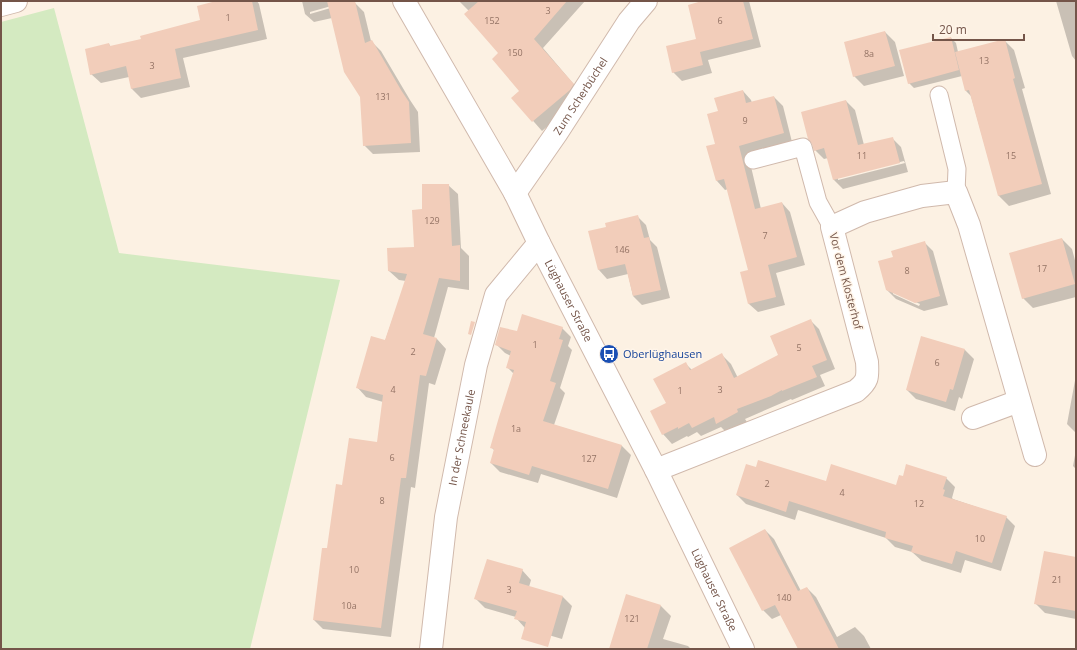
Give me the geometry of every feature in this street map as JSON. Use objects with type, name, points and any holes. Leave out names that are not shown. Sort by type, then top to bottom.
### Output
[{"type":"street","points":[[1,5],[16,1]]},
{"type":"street","name":"Lüghauser Straße","points":[[404,1],[515,192],[539,243],[656,470],[743,649]]},
{"type":"street","name":"Zum Scherbüchel","points":[[515,192],[556,134],[629,21],[646,1]]},
{"type":"street","points":[[956,192],[969,225],[1035,455]]},
{"type":"street","name":"Vor dem Klosterhof","points":[[656,470],[856,392],[865,384],[868,374],[867,362],[832,227],[865,212],[922,196],[956,192]]},
{"type":"street","name":"In der Schneekaule","points":[[431,649],[446,517],[476,365],[496,295],[539,243]]},
{"type":"street","points":[[973,418],[1019,401]]},
{"type":"lane","points":[[938,95],[957,170],[956,192]]},
{"type":"lane","points":[[753,160],[803,147],[818,202],[832,227]]},
{"type":"green space","points":[[54,8],[119,253],[340,280],[250,649],[1,649],[1,22]]},
{"type":"building","points":[[216,1],[252,1],[258,30],[175,49],[181,78],[131,89],[126,66],[90,75],[85,49],[109,43],[110,46],[141,39],[140,36],[200,20],[197,6]]},
{"type":"building","points":[[327,1],[355,1],[365,43],[372,40],[409,102],[411,143],[363,146],[360,97],[344,72]]},
{"type":"building","points":[[479,1],[567,1],[534,39],[574,84],[570,90],[532,122],[511,98],[519,91],[492,59],[498,53],[464,14]]},
{"type":"building","points":[[702,1],[743,1],[753,39],[700,52],[703,65],[672,73],[666,46],[696,39],[688,5]]},
{"type":"building","points":[[885,31],[895,66],[853,77],[844,42]]},
{"type":"building","points":[[951,37],[959,70],[908,84],[899,50]]},
{"type":"building","points":[[1005,39],[1015,78],[1013,79],[1042,184],[998,196],[969,90],[965,91],[955,52]]},
{"type":"building","points":[[743,90],[746,103],[774,96],[784,133],[739,146],[755,209],[782,202],[797,257],[768,265],[776,297],[748,304],[740,272],[748,270],[724,179],[716,181],[706,146],[715,144],[707,114],[718,111],[714,98]]},
{"type":"building","points":[[846,100],[858,145],[893,137],[900,163],[833,180],[824,148],[814,151],[812,144],[808,139],[801,112]]},
{"type":"building","points":[[422,184],[449,184],[452,246],[460,245],[460,281],[439,278],[423,334],[437,338],[426,376],[420,375],[406,478],[401,478],[381,628],[313,620],[322,548],[327,548],[336,484],[342,485],[349,438],[377,442],[383,395],[356,388],[371,336],[385,340],[407,274],[388,271],[387,248],[414,247],[412,210],[422,209]]},
{"type":"building","points":[[638,215],[644,238],[649,237],[661,290],[633,296],[625,264],[598,270],[588,231],[606,227],[605,223]]},
{"type":"building","points":[[1062,238],[1075,284],[1022,299],[1009,253]]},
{"type":"building","points":[[925,241],[940,296],[915,303],[886,290],[878,261],[893,257],[891,251]]},
{"type":"building","points":[[522,314],[563,327],[559,339],[563,340],[550,381],[556,383],[543,421],[622,445],[608,489],[532,466],[529,475],[490,463],[494,449],[490,448],[514,370],[506,368],[511,351],[495,345],[500,327],[517,331]]},
{"type":"building","points":[[811,319],[827,360],[812,366],[817,377],[737,409],[738,412],[716,424],[714,417],[692,428],[689,423],[662,435],[650,411],[666,403],[653,379],[686,362],[690,370],[722,353],[734,378],[778,355],[770,336]]},
{"type":"building","points":[[471,321],[475,322],[471,335],[468,334]]},
{"type":"building","points":[[921,336],[965,349],[953,390],[950,389],[946,402],[906,390]]},
{"type":"building","points":[[758,460],[826,481],[831,464],[896,485],[899,475],[903,476],[906,464],[947,477],[943,489],[945,490],[943,496],[1007,516],[992,563],[956,551],[952,564],[911,552],[913,546],[885,538],[886,532],[789,501],[786,512],[736,495],[746,464],[756,467]]},
{"type":"building","points":[[765,529],[798,591],[807,587],[839,649],[798,649],[775,605],[762,611],[729,548]]},
{"type":"building","points":[[1044,551],[1076,557],[1076,611],[1034,604]]},
{"type":"building","points":[[487,559],[523,569],[519,583],[563,596],[548,647],[521,639],[526,622],[514,619],[517,611],[474,599]]},
{"type":"building","points":[[626,594],[661,605],[647,649],[609,649]]},
{"type":"place","name":"Oberlüghausen","points":[[609,354]]}]
